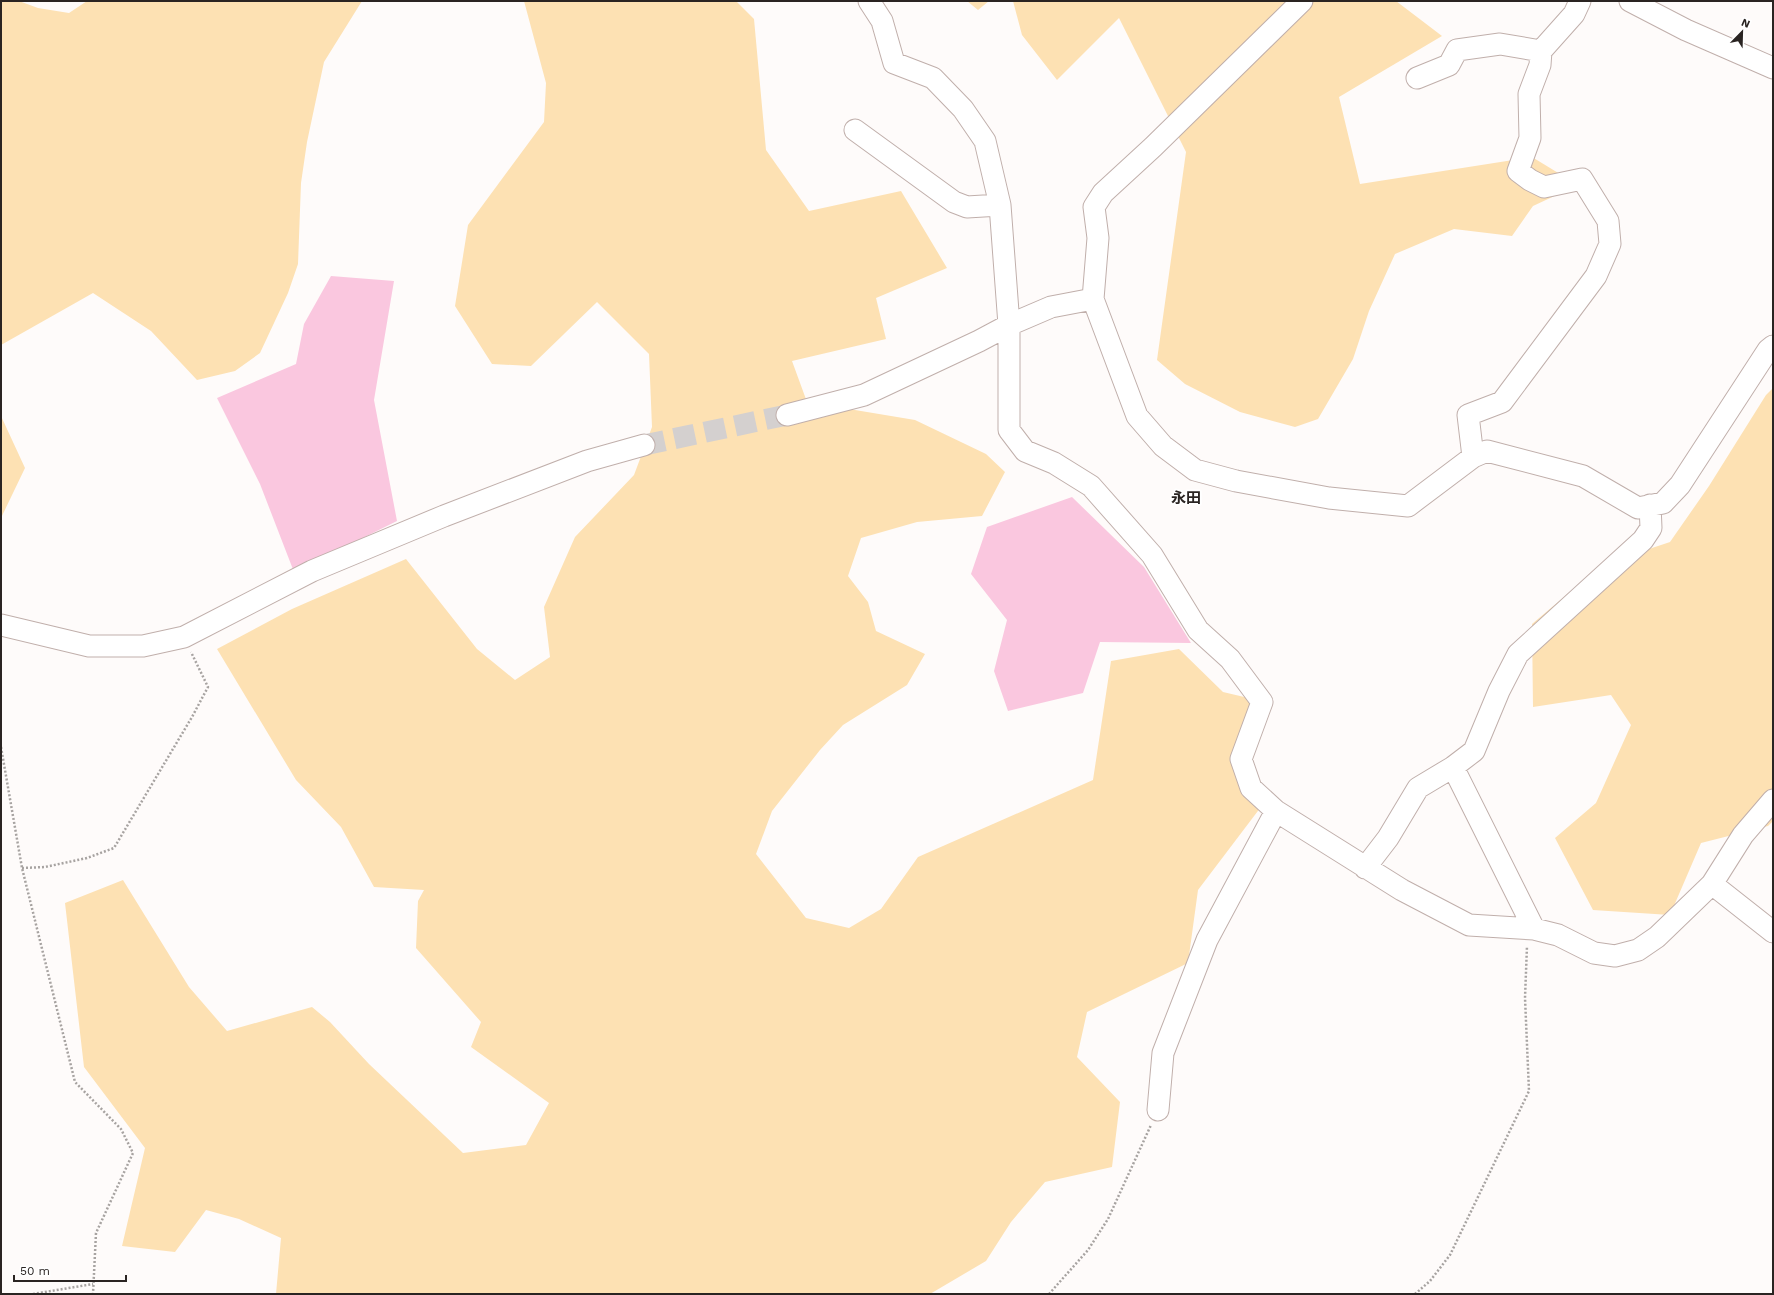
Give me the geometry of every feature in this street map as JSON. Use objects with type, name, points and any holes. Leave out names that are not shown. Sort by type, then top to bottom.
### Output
[{"type":"street","points":[[869,1],[882,21],[894,62],[933,78],[963,109],[985,141],[1000,205],[1009,325],[1009,430],[1025,451],[1054,463],[1091,486],[1152,555],[1198,630],[1230,659],[1262,702],[1241,759],[1251,788],[1276,812],[1402,890],[1469,925],[1534,929],[1558,935],[1594,953],[1615,956],[1638,950],[1657,937],[1712,884],[1743,835],[1773,800]]},
{"type":"street","points":[[1302,1],[1153,147],[1103,193],[1094,207],[1098,238],[1093,299],[1137,416],[1163,446],[1195,470],[1236,481],[1329,498],[1408,506],[1473,457],[1487,451],[1583,476],[1638,508],[1663,503],[1680,486],[1768,350],[1773,346]]},
{"type":"street","points":[[1473,457],[1468,415],[1502,402],[1596,276],[1610,244],[1608,220],[1582,179],[1544,187],[1530,180],[1518,171],[1530,138],[1529,94],[1540,65],[1541,51],[1574,14],[1580,1]]},
{"type":"street","points":[[1630,1],[1686,30],[1773,68]]},
{"type":"street","points":[[1417,78],[1449,65],[1457,50],[1500,44],[1541,51]]},
{"type":"street","points":[[855,130],[954,202],[967,207],[1000,205]]},
{"type":"street","points":[[787,415],[864,395],[980,341],[1009,325],[1051,307],[1093,299]]},
{"type":"street","points":[[1,624],[89,646],[143,646],[184,637],[312,571],[444,516],[586,461],[644,445]]},
{"type":"street","points":[[1365,868],[1388,838],[1418,788],[1453,767],[1474,750],[1499,690],[1518,654],[1644,540],[1651,528],[1650,505]]},
{"type":"street","points":[[1453,767],[1534,929]]},
{"type":"street","points":[[1158,1110],[1163,1053],[1207,940],[1276,812]]},
{"type":"street","points":[[1712,884],[1773,932]]},
{"type":"path","points":[[22,868],[45,867],[80,860],[114,848],[192,717],[208,687],[184,637]]},
{"type":"path","points":[[1,747],[22,868],[75,1082],[121,1129],[133,1153],[96,1232],[92,1294]]},
{"type":"path","points":[[1415,1294],[1430,1281],[1450,1255],[1529,1091],[1525,998],[1527,941],[1534,929]]},
{"type":"path","points":[[1049,1294],[1088,1250],[1108,1219],[1158,1110]]},
{"type":"path","points":[[33,1294],[93,1284]]},
{"type":"shaded area","points":[[1,1],[19,1],[38,8],[69,13],[87,1],[362,1],[324,62],[307,142],[301,183],[298,264],[288,293],[260,353],[235,371],[197,380],[151,331],[93,293],[1,345]]},
{"type":"shaded area","points":[[524,1],[736,1],[754,19],[766,150],[809,211],[901,191],[947,268],[876,298],[886,339],[792,361],[807,402],[915,420],[986,454],[1005,472],[982,516],[917,522],[861,538],[848,576],[868,602],[876,631],[925,654],[907,685],[843,725],[820,750],[772,811],[756,854],[806,918],[849,928],[881,909],[918,857],[1093,780],[1111,661],[1179,649],[1223,692],[1257,700],[1244,758],[1270,795],[1198,890],[1188,963],[1087,1012],[1077,1057],[1120,1102],[1112,1167],[1045,1182],[1011,1222],[986,1261],[930,1294],[276,1294],[281,1238],[239,1219],[206,1210],[175,1252],[122,1246],[145,1148],[84,1067],[65,903],[123,880],[189,987],[227,1031],[312,1007],[330,1022],[369,1064],[463,1153],[526,1145],[549,1103],[471,1047],[481,1022],[416,948],[418,901],[424,890],[374,887],[341,827],[296,780],[217,649],[292,609],[406,559],[477,649],[515,680],[550,657],[544,607],[575,537],[634,475],[652,427],[649,354],[597,302],[531,366],[492,364],[455,306],[468,225],[544,122],[546,83]]},
{"type":"shaded area","points":[[967,1],[989,1],[978,10]]},
{"type":"shaded area","points":[[1013,1],[1396,1],[1442,36],[1339,97],[1360,184],[1532,157],[1578,185],[1533,206],[1512,236],[1454,229],[1395,254],[1369,311],[1353,359],[1318,419],[1295,427],[1240,412],[1185,384],[1157,360],[1186,152],[1119,18],[1057,80],[1022,35]]},
{"type":"shaded area","points":[[331,276],[394,281],[374,400],[397,521],[294,572],[260,484],[217,398],[296,364],[304,324]]},
{"type":"shaded area","points":[[1773,388],[1773,821],[1768,826],[1701,843],[1670,915],[1593,910],[1555,838],[1596,803],[1631,725],[1611,695],[1533,707],[1532,624],[1596,570],[1610,562],[1670,542],[1709,486],[1766,395]]},
{"type":"shaded area","points":[[1,416],[25,468],[1,518]]},
{"type":"shaded area","points":[[1072,497],[1144,567],[1191,643],[1100,642],[1083,693],[1008,711],[994,671],[1007,620],[971,574],[987,527]]},
{"type":"tunnel","points":[[644,445],[787,415]]},
{"type":"district","name":"永田","points":[[1186,498]]}]
